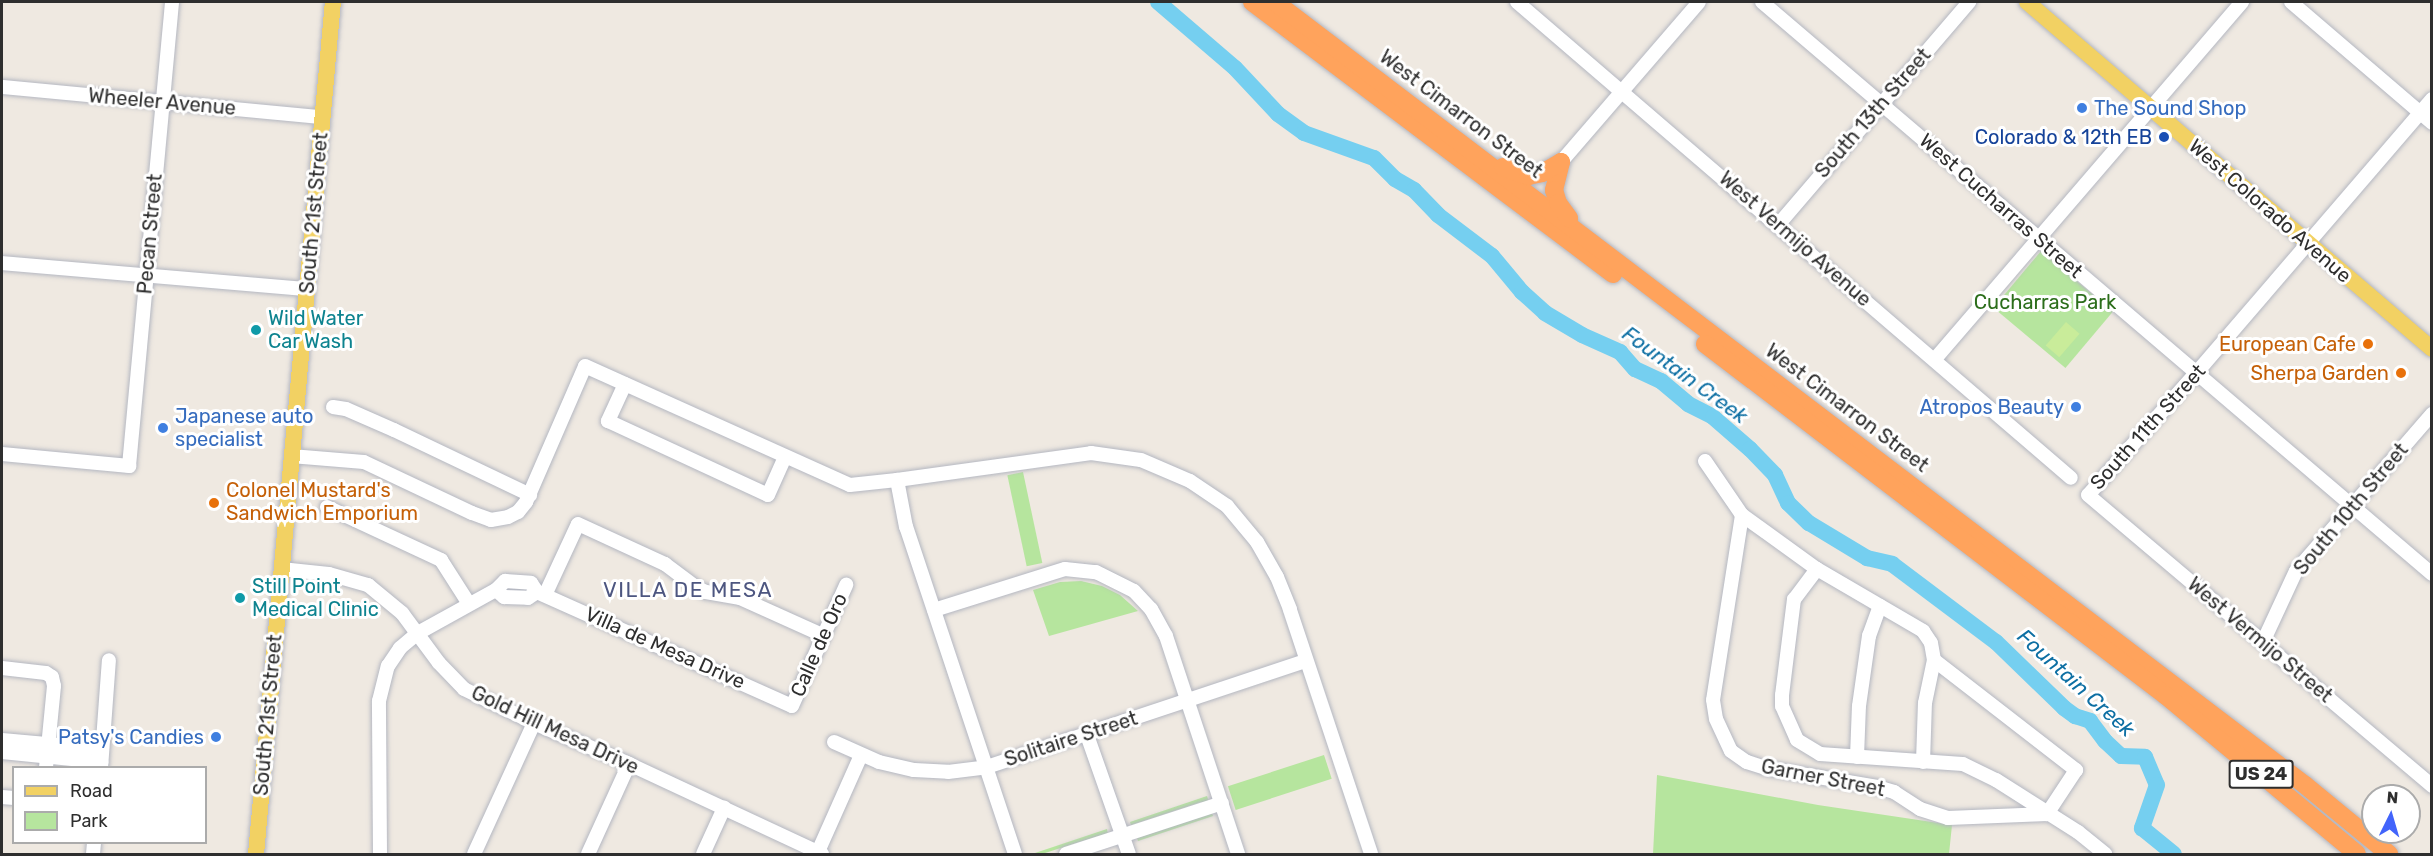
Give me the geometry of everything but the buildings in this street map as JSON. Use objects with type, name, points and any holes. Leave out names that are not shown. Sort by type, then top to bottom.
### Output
[{"type":"highway","name":"West Cimarron Street","points":[[1252,2],[2136,672],[2357,855]]},
{"type":"highway","name":"West Cimarron Street","points":[[1275,2],[2295,778],[2389,855]]},
{"type":"highway","points":[[1452,136],[1519,175],[1535,176],[1562,162]]},
{"type":"highway","points":[[1562,162],[1555,183],[1557,203],[1570,220],[1607,254]]},
{"type":"main road","name":"South 21st Street","points":[[256,855],[333,2]]},
{"type":"main road","name":"West Colorado Avenue","points":[[2027,2],[2432,349]]},
{"type":"street","name":"Pecan Street","points":[[2,454],[129,466],[172,2]]},
{"type":"street","name":"West Vermijo Avenue","points":[[1517,2],[2071,478]]},
{"type":"street","points":[[1562,162],[1699,2]]},
{"type":"street","name":"West Cucharras Street","points":[[1762,2],[1882,102],[2432,574]]},
{"type":"street","name":"South 13th Street","points":[[1778,225],[1969,2]]},
{"type":"street","points":[[1935,359],[2242,2]]},
{"type":"street","points":[[2291,2],[2432,123]]},
{"type":"street","name":"Wheeler Avenue","points":[[2,87],[322,117]]},
{"type":"street","name":"South 11th Street","points":[[2088,495],[2432,99]]},
{"type":"street","points":[[2,263],[307,289]]},
{"type":"street","points":[[291,456],[364,462],[491,520],[518,512],[530,495],[585,366],[850,485],[1091,453],[1141,460],[1190,481],[1227,506],[1257,542],[1277,577],[1371,855]]},
{"type":"street","points":[[625,384],[608,421],[768,495],[785,457]]},
{"type":"street","points":[[333,407],[346,409],[394,430],[530,495]]},
{"type":"street","name":"South 10th Street","points":[[2263,642],[2296,571],[2432,414]]},
{"type":"street","points":[[1705,461],[1742,515],[1817,570],[1923,631],[1931,643],[1934,660],[1925,703],[1923,762]]},
{"type":"street","points":[[897,480],[906,527],[1015,855]]},
{"type":"street","name":"West Vermijo Street","points":[[2088,495],[2432,786]]},
{"type":"street","points":[[327,507],[441,560],[469,604]]},
{"type":"street","name":"Garner Street","points":[[1742,515],[1713,700],[1716,719],[1731,751],[1747,762],[1765,768],[1877,787],[1894,792],[1920,810],[1948,818],[2047,814]]},
{"type":"street","points":[[541,593],[578,524],[665,564],[694,586],[706,592],[740,598],[824,636]]},
{"type":"street","name":"Gold Hill Mesa Drive","points":[[281,569],[329,574],[368,585],[391,602],[418,633],[439,663],[464,689],[819,854]]},
{"type":"street","points":[[934,610],[1065,569],[1096,572],[1122,583],[1151,609],[1166,636],[1238,855]]},
{"type":"street","points":[[1817,570],[1794,599],[1782,706],[1797,740],[1803,746],[1820,754],[1963,764],[1996,780],[2078,832],[2105,855]]},
{"type":"street","name":"Villa de Mesa Drive","points":[[380,855],[381,688],[393,656],[418,633],[496,590],[505,581],[531,584],[541,593],[792,706]]},
{"type":"street","name":"Calle de Oro","points":[[792,706],[846,585]]},
{"type":"street","points":[[1857,757],[1859,705],[1869,636],[1880,606]]},
{"type":"street","points":[[2,752],[102,760],[109,660]]},
{"type":"street","points":[[1934,660],[2076,770],[2047,814]]},
{"type":"street","name":"Solitaire Street","points":[[834,742],[895,767],[931,772],[987,767],[1306,661]]},
{"type":"street","points":[[2,668],[46,673],[52,677],[54,686],[47,756]]},
{"type":"street","points":[[474,855],[534,723]]},
{"type":"street","points":[[1087,735],[1129,855]]},
{"type":"street","points":[[2,740],[47,756]]},
{"type":"street","points":[[819,854],[861,755]]},
{"type":"street","points":[[588,855],[629,764]]},
{"type":"street","points":[[1065,855],[1222,803]]},
{"type":"street","points":[[702,855],[724,808]]},
{"type":"green space","name":"Cucharras Park","points":[[2041,251],[2113,311],[2065,368],[1993,308]]},
{"type":"green space","points":[[2066,322],[2080,334],[2059,357],[2046,345]]},
{"type":"green space","points":[[1023,472],[1042,563],[1027,566],[1007,475]]},
{"type":"green space","points":[[1081,581],[1102,586],[1120,595],[1138,611],[1049,636],[1033,590],[1060,582]]},
{"type":"green space","points":[[1324,755],[1332,779],[1236,810],[1228,786]]},
{"type":"green space","points":[[1657,775],[1818,805],[1952,825],[1949,854],[1653,854]]},
{"type":"green space","points":[[1207,796],[1209,802],[1201,802],[1131,825],[1130,822]]},
{"type":"green space","points":[[1211,810],[1213,816],[1138,841],[1137,838],[1204,815]]},
{"type":"green space","points":[[1107,829],[1108,835],[1098,836],[1042,854],[1032,854]]},
{"type":"waterway","name":"Fountain Creek","points":[[1158,2],[1235,68],[1278,114],[1304,133],[1374,158],[1395,179],[1414,190],[1438,215],[1492,256],[1522,292],[1545,313],[1582,335],[1620,352],[1635,369],[1661,381],[1688,404],[1713,417],[1750,449],[1775,475],[1788,503],[1809,523],[1867,558],[1892,564],[1996,642],[2064,708],[2075,716],[2090,721],[2105,741],[2121,756],[2145,757],[2157,785],[2142,828],[2174,854]]},
{"type":"place","name":"The Sound Shop","points":[[2082,108]]},
{"type":"place","name":"Colorado & 12th EB","points":[[2164,137]]},
{"type":"place","name":"Wild Water Car Wash","points":[[256,330]]},
{"type":"place","name":"European Cafe","points":[[2368,344]]},
{"type":"place","name":"Sherpa Garden","points":[[2401,373]]},
{"type":"place","name":"Atropos Beauty","points":[[2076,407]]},
{"type":"place","name":"Japanese auto specialist","points":[[163,428]]},
{"type":"place","name":"Colonel Mustard's Sandwich Emporium","points":[[214,503]]},
{"type":"place","name":"Still Point Medical Clinic","points":[[240,598]]},
{"type":"place","name":"Patsy's Candies","points":[[216,737]]},
{"type":"district","name":"VILLA DE MESA","points":[[688,590]]}]
